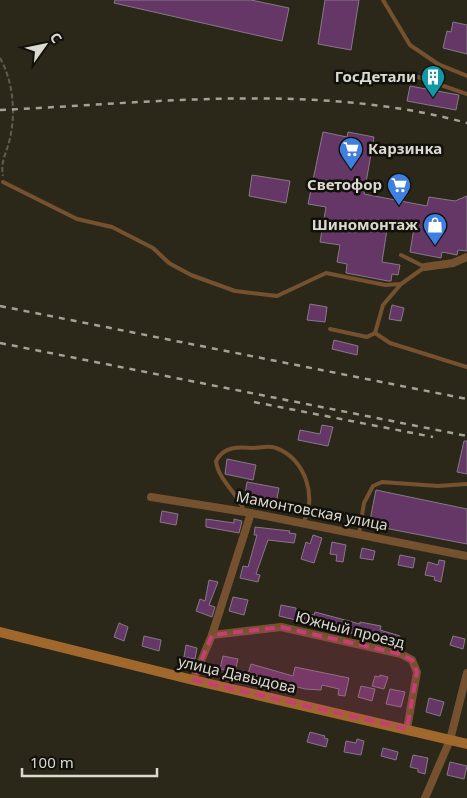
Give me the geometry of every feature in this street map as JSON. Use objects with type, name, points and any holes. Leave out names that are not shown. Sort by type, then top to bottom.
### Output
[{"type":"main road","name":"улица Давыдова","points":[[0,632],[193,680],[467,744]]},
{"type":"street","points":[[425,267],[453,263],[467,257]]},
{"type":"street","name":"Мамонтовская улица","points":[[151,497],[247,512],[467,556]]},
{"type":"street","points":[[193,680],[212,635],[247,512]]},
{"type":"street","name":"Южный проезд","points":[[212,635],[281,628],[401,654],[412,660],[417,672],[408,729]]},
{"type":"street","points":[[426,798],[450,740],[467,673]]},
{"type":"lane","points":[[383,0],[410,45],[438,64],[467,76]]},
{"type":"lane","points":[[429,82],[438,64]]},
{"type":"lane","points":[[415,76],[467,94]]},
{"type":"lane","points":[[3,182],[77,219],[112,226],[153,248],[169,264],[191,275],[235,291],[277,296],[326,273],[385,285],[401,284]]},
{"type":"lane","points":[[330,328],[367,337],[375,333],[383,305],[401,284],[425,267],[401,255]]},
{"type":"lane","points":[[375,333],[390,343],[467,367]]},
{"type":"lane","points":[[247,512],[220,474],[216,461],[219,456],[235,446],[274,447],[283,451],[292,460],[307,481],[310,508],[303,523]]},
{"type":"lane","points":[[358,534],[364,503],[373,486],[382,482],[438,486],[467,484]]},
{"type":"path","points":[[0,58],[9,74],[12,110],[10,140],[1,163],[3,182]]},
{"type":"highlighted area","points":[[281,627],[401,654],[412,660],[417,672],[407,729],[193,680],[212,635]]},
{"type":"building","points":[[115,0],[251,0],[289,8],[282,41],[114,3]]},
{"type":"building","points":[[325,0],[359,0],[351,50],[318,44]]},
{"type":"building","points":[[453,22],[467,25],[467,54],[443,48],[447,31],[451,32]]},
{"type":"building","name":"ГосДетали","points":[[410,86],[459,95],[456,110],[407,101]]},
{"type":"building","points":[[323,132],[347,137],[348,132],[374,137],[364,194],[427,206],[429,197],[455,201],[467,196],[467,251],[458,250],[457,255],[442,252],[441,258],[410,252],[414,228],[388,223],[382,262],[400,265],[398,275],[392,274],[391,281],[388,281],[346,273],[347,264],[337,262],[340,245],[320,242],[326,207],[308,204]]},
{"type":"building","points":[[252,175],[290,181],[286,203],[249,196]]},
{"type":"building","points":[[310,304],[327,307],[325,322],[307,320]]},
{"type":"building","points":[[392,305],[404,308],[401,321],[389,319]]},
{"type":"building","points":[[334,340],[358,346],[357,355],[332,349]]},
{"type":"building","points":[[322,425],[333,427],[328,446],[298,440],[300,430],[320,434]]},
{"type":"building","points":[[464,441],[467,441],[467,474],[457,472]]},
{"type":"building","points":[[227,459],[256,465],[253,480],[225,474]]},
{"type":"building","points":[[247,482],[279,488],[275,508],[244,501]]},
{"type":"building","points":[[376,490],[467,509],[467,544],[369,525]]},
{"type":"building","points":[[162,511],[178,514],[176,525],[160,522]]},
{"type":"building","points":[[206,519],[234,523],[234,519],[242,521],[239,533],[206,527]]},
{"type":"building","points":[[255,527],[290,531],[289,533],[296,534],[294,543],[268,540],[256,574],[260,575],[258,582],[240,578],[243,566],[248,567],[257,535],[254,535]]},
{"type":"building","points":[[313,535],[322,538],[314,563],[301,559],[306,542],[310,544]]},
{"type":"building","points":[[332,542],[346,545],[343,562],[336,561],[337,555],[330,554]]},
{"type":"building","points":[[362,548],[375,551],[373,560],[360,558]]},
{"type":"building","points":[[400,555],[415,558],[413,568],[398,565]]},
{"type":"building","points":[[439,560],[445,561],[441,582],[434,580],[435,577],[425,575],[428,562],[438,565]]},
{"type":"building","points":[[209,580],[218,582],[209,605],[215,607],[212,617],[196,611],[200,599],[205,601]]},
{"type":"building","points":[[233,597],[248,600],[244,615],[229,611]]},
{"type":"building","points":[[281,605],[314,615],[315,612],[360,624],[360,622],[381,626],[380,630],[400,636],[398,646],[384,643],[385,641],[279,616]]},
{"type":"building","points":[[119,623],[128,627],[124,641],[114,637]]},
{"type":"building","points":[[144,636],[161,640],[159,651],[142,646]]},
{"type":"building","points":[[453,636],[465,639],[463,649],[450,645]]},
{"type":"building","points":[[186,645],[197,648],[195,659],[184,657]]},
{"type":"building","points":[[223,656],[238,659],[235,672],[220,669]]},
{"type":"building","points":[[251,664],[293,676],[295,667],[349,678],[345,696],[338,695],[339,689],[322,685],[321,690],[305,689],[248,674]]},
{"type":"building","points":[[380,675],[388,677],[384,689],[372,686],[375,676],[379,677]]},
{"type":"building","points":[[361,686],[375,689],[372,701],[358,697]]},
{"type":"building","points":[[390,689],[405,692],[401,707],[386,704]]},
{"type":"building","points":[[429,698],[444,702],[440,716],[426,712]]},
{"type":"building","points":[[310,732],[325,736],[324,738],[328,739],[326,747],[307,742]]},
{"type":"building","points":[[357,739],[364,741],[361,755],[344,752],[346,741],[356,743]]},
{"type":"building","points":[[383,748],[398,752],[396,760],[381,756]]},
{"type":"building","points":[[413,755],[428,758],[425,774],[418,772],[418,769],[410,767]]},
{"type":"building","points":[[450,762],[467,766],[464,779],[447,775]]},
{"type":"railway","points":[[0,110],[176,100],[294,99],[353,103],[410,110],[467,123]]},
{"type":"railway","points":[[0,306],[467,399]]},
{"type":"railway","points":[[0,343],[467,436]]},
{"type":"railway","points":[[254,402],[433,437]]},
{"type":"place","name":"ГосДетали","points":[[433,98]]},
{"type":"place","name":"Карзинка","points":[[351,170]]},
{"type":"place","name":"Светофор","points":[[399,206]]},
{"type":"place","name":"Шиномонтаж","points":[[435,246]]}]
